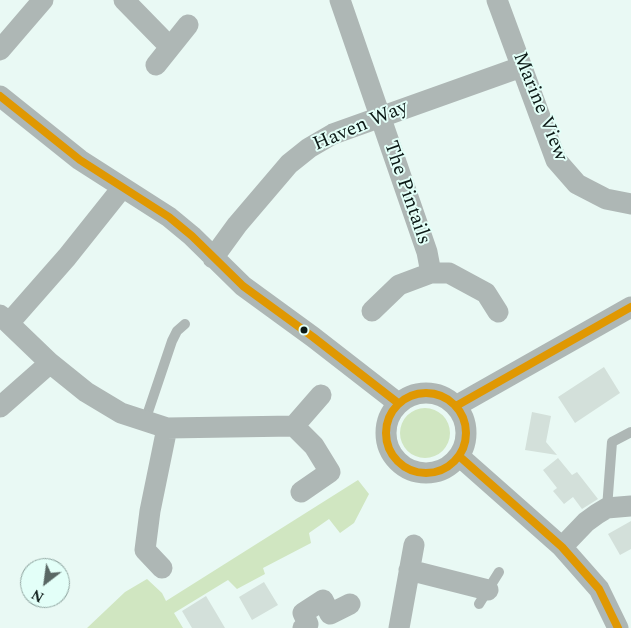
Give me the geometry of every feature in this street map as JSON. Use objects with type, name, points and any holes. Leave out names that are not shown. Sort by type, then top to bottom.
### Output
[{"type":"street","points":[[0,50],[43,0]]},
{"type":"street","points":[[124,0],[170,47]]},
{"type":"street","name":"The Pintails","points":[[340,0],[427,252],[431,273]]},
{"type":"street","name":"Marine View","points":[[497,0],[556,160],[577,184],[606,199],[631,204]]},
{"type":"street","points":[[156,65],[188,25]]},
{"type":"street","name":"Haven Way","points":[[213,258],[237,225],[289,164],[309,148],[334,134],[521,67]]},
{"type":"street","points":[[0,96],[80,160],[169,217],[192,236],[244,286],[314,337],[398,404]]},
{"type":"street","points":[[122,188],[67,257],[4,319],[50,362],[86,392],[122,413],[167,428],[294,426],[314,446],[330,472],[301,492]]},
{"type":"street","name":"The Pintails","points":[[372,311],[400,285],[431,273],[449,273],[486,293],[498,312]]},
{"type":"street","points":[[456,406],[631,307]]},
{"type":"street","points":[[0,407],[50,362]]},
{"type":"street","points":[[421,392],[434,393],[446,398],[456,406],[463,417],[466,430],[465,444],[459,456],[450,465],[438,472],[424,473],[411,470],[400,463],[391,453],[386,440],[386,427],[390,414],[398,404],[408,396],[421,392]]},
{"type":"street","points":[[294,426],[321,395]]},
{"type":"street","points":[[162,568],[145,550],[150,511],[167,428]]},
{"type":"street","points":[[459,456],[562,547],[599,589],[618,628]]},
{"type":"street","points":[[562,547],[586,522],[607,508],[631,506]]},
{"type":"street","points":[[399,628],[414,545]]},
{"type":"street","points":[[409,570],[484,597]]},
{"type":"street","points":[[303,628],[308,624],[303,613],[323,600],[330,614],[350,604]]},
{"type":"lane","points":[[145,421],[172,341],[177,331],[185,324]]},
{"type":"lane","points":[[607,508],[612,442],[631,432]]},
{"type":"lane","points":[[484,597],[499,572]]},
{"type":"green space","points":[[430,408],[443,415],[449,423],[449,443],[443,451],[435,457],[420,458],[407,451],[401,443],[400,428],[407,415],[415,409]]},
{"type":"green space","points":[[358,480],[369,494],[354,523],[340,533],[329,519],[309,533],[311,543],[263,568],[265,574],[237,589],[228,580],[174,613],[183,628],[87,628],[125,592],[147,579],[162,593],[166,601]]},
{"type":"building","points":[[604,367],[620,393],[575,423],[558,397]]},
{"type":"building","points":[[532,412],[551,416],[546,442],[557,455],[525,450]]},
{"type":"building","points":[[558,458],[572,475],[577,472],[598,499],[582,509],[573,497],[564,504],[553,491],[557,488],[543,470]]},
{"type":"building","points":[[631,521],[631,549],[620,555],[608,534]]},
{"type":"building","points":[[264,582],[278,605],[252,620],[239,597]]},
{"type":"building","points":[[206,596],[225,628],[192,628],[182,611]]},
{"type":"transit line","points":[[0,96],[80,160],[169,217],[192,236],[243,286],[398,403]]},
{"type":"transit line","points":[[456,406],[631,307]]},
{"type":"transit line","points":[[426,393],[441,396],[454,405],[463,418],[466,433],[463,448],[454,461],[441,470],[426,473],[411,470],[398,461],[389,448],[386,433],[389,418],[398,405],[411,396],[426,393]]},
{"type":"transit line","points":[[459,456],[562,547],[599,589],[618,628]]}]
